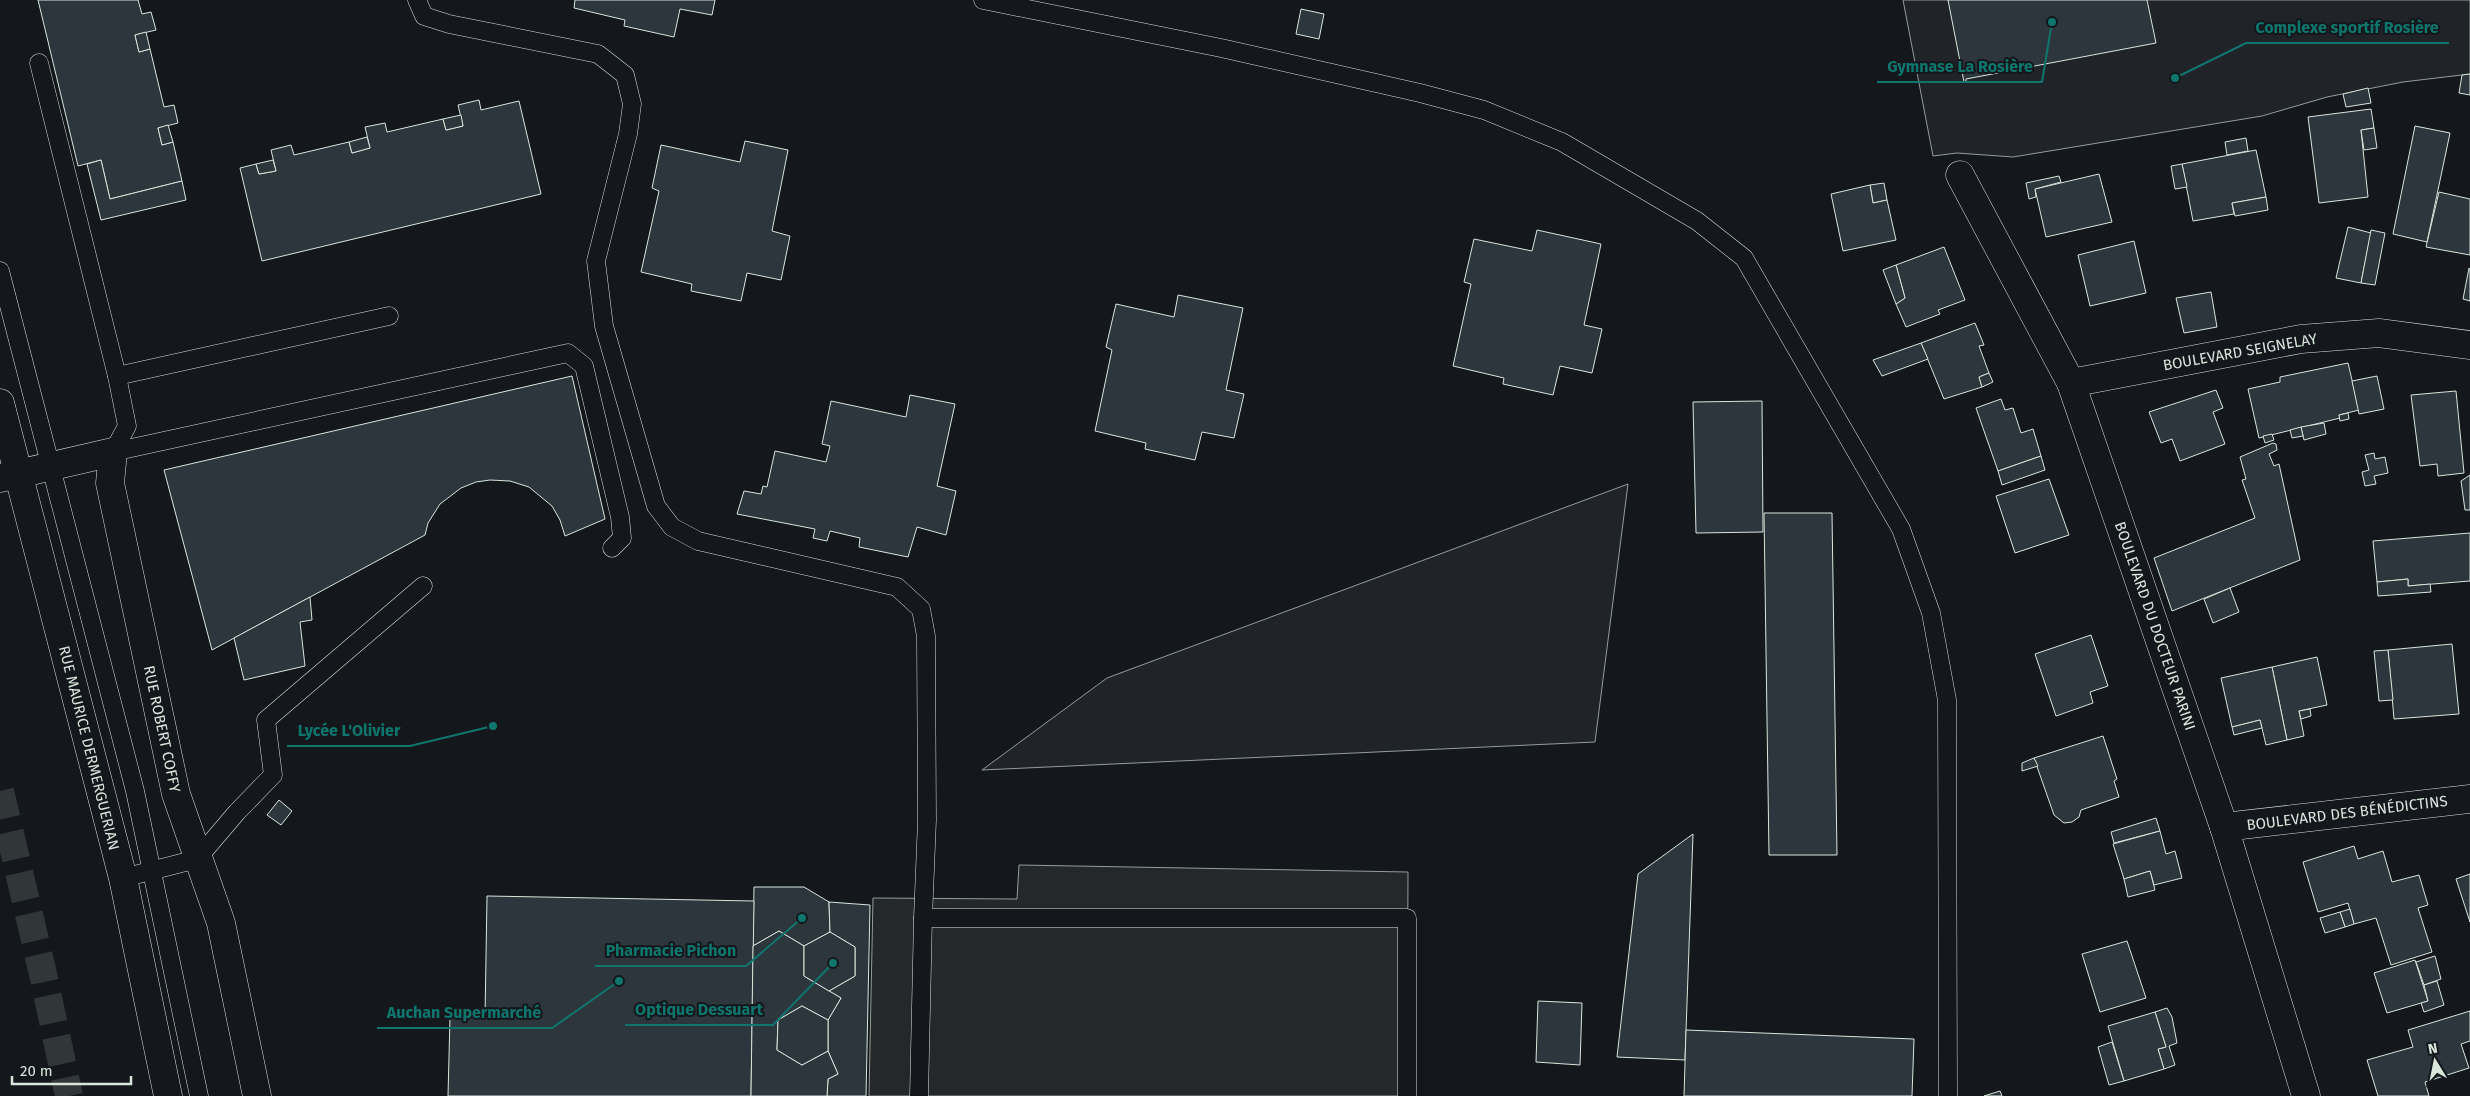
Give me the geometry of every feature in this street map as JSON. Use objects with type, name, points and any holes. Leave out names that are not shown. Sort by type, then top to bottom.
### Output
[{"type":"street","name":"BOULEVARD DU DOCTEUR PARINI","points":[[1960,174],[2071,382],[2224,827],[2306,1096]]},
{"type":"street","name":"BOULEVARD SEIGNELAY","points":[[2071,382],[2301,339],[2379,333],[2470,345]]},
{"type":"street","name":"RUE MAURICE DERMERGUERIAN","points":[[0,403],[9,476],[123,878],[168,1096]]},
{"type":"street","points":[[9,476],[112,452]]},
{"type":"street","name":"RUE ROBERT COFFY","points":[[112,452],[110,483],[176,794],[197,859],[221,923],[257,1096]]},
{"type":"street","name":"BOULEVARD DES BÉNÉDICTINS","points":[[2224,827],[2470,799]]},
{"type":"lane","points":[[417,0],[424,16],[449,24],[598,54],[625,75],[632,104],[628,134],[596,261],[604,326],[656,506],[672,527],[698,541],[897,588],[921,610],[926,636],[927,820],[919,1096]]},
{"type":"lane","points":[[983,0],[1230,50],[1420,93],[1484,110],[1562,142],[1697,221],[1744,258],[1901,529],[1930,613],[1947,700],[1948,1096]]},
{"type":"lane","points":[[39,63],[117,376],[127,426],[112,452]]},
{"type":"lane","points":[[0,271],[135,791],[199,1096]]},
{"type":"lane","points":[[117,376],[389,316]]},
{"type":"lane","points":[[112,452],[568,353],[584,366],[620,517],[622,538],[612,548]]},
{"type":"lane","points":[[123,878],[197,859],[237,812],[273,775],[266,720],[423,586]]},
{"type":"lane","points":[[923,918],[1407,918],[1407,1096]]},
{"type":"shaded area","points":[[1903,0],[2470,0],[2470,74],[2403,82],[2327,97],[2262,116],[2013,157],[1957,153],[1933,156]]},
{"type":"shaded area","points":[[1628,484],[1595,742],[982,770],[1107,678]]},
{"type":"shaded area","points":[[1019,865],[1408,872],[1407,1096],[869,1096],[873,898],[1017,899]]},
{"type":"building","points":[[38,0],[138,0],[142,14],[151,12],[156,30],[135,35],[139,52],[150,49],[164,107],[174,105],[178,123],[158,128],[162,145],[173,142],[182,181],[110,199],[101,160],[78,166]]},
{"type":"building","points":[[575,0],[715,0],[712,15],[680,9],[674,37],[624,26],[625,20],[574,8]]},
{"type":"building","points":[[1948,0],[2147,0],[2156,43],[1966,79],[1964,82]]},
{"type":"building","points":[[1301,9],[1324,14],[1319,39],[1296,34]]},
{"type":"building","points":[[146,32],[150,49],[139,52],[135,35]]},
{"type":"building","points":[[2470,74],[2470,95],[2459,93],[2462,75]]},
{"type":"building","points":[[2368,88],[2371,103],[2346,107],[2343,94]]},
{"type":"building","points":[[479,100],[481,110],[519,101],[541,194],[262,261],[240,168],[256,164],[259,174],[276,171],[271,150],[291,145],[294,155],[349,142],[352,153],[370,148],[365,127],[385,123],[387,132],[443,119],[446,130],[463,126],[458,105]]},
{"type":"building","points":[[2371,109],[2374,128],[2361,130],[2368,197],[2319,203],[2308,117]]},
{"type":"building","points":[[461,115],[463,126],[446,130],[443,119]]},
{"type":"building","points":[[168,125],[173,142],[162,145],[158,128]]},
{"type":"building","points":[[2415,126],[2450,133],[2427,242],[2393,234]]},
{"type":"building","points":[[2374,128],[2377,148],[2364,150],[2361,130]]},
{"type":"building","points":[[367,137],[370,148],[352,153],[349,142]]},
{"type":"building","points":[[2246,138],[2248,151],[2227,155],[2225,142]]},
{"type":"building","points":[[745,141],[788,150],[772,231],[790,236],[781,280],[747,273],[741,301],[691,291],[692,284],[641,272],[659,191],[652,188],[661,145],[740,162]]},
{"type":"building","points":[[2256,150],[2266,197],[2232,203],[2234,214],[2193,221],[2182,164]]},
{"type":"building","points":[[101,160],[110,199],[182,181],[186,200],[101,220],[87,164]]},
{"type":"building","points":[[273,160],[276,171],[259,174],[256,164]]},
{"type":"building","points":[[2182,164],[2187,187],[2175,189],[2171,166]]},
{"type":"building","points":[[2099,174],[2112,222],[2046,237],[2035,189]]},
{"type":"building","points":[[2059,176],[2061,182],[2035,189],[2036,197],[2029,199],[2026,183]]},
{"type":"building","points":[[1884,183],[1887,200],[1873,203],[1870,185]]},
{"type":"building","points":[[1870,185],[1873,203],[1887,200],[1896,240],[1843,251],[1831,194]]},
{"type":"building","points":[[2439,192],[2470,199],[2470,255],[2426,247]]},
{"type":"building","points":[[2266,197],[2268,210],[2235,216],[2232,203]]},
{"type":"building","points":[[2348,227],[2371,233],[2361,283],[2336,278]]},
{"type":"building","points":[[1537,230],[1601,244],[1584,325],[1602,329],[1592,373],[1560,366],[1553,395],[1503,384],[1504,378],[1453,366],[1471,284],[1464,282],[1474,239],[1532,251]]},
{"type":"building","points":[[2371,230],[2385,233],[2375,285],[2361,283]]},
{"type":"building","points":[[2134,241],[2146,293],[2090,306],[2078,255]]},
{"type":"building","points":[[1944,247],[1965,300],[1938,310],[1940,314],[1906,327],[1896,304],[1905,298],[1896,265]]},
{"type":"building","points":[[1896,265],[1905,298],[1896,304],[1883,270]]},
{"type":"building","points":[[2470,269],[2470,301],[2463,299]]},
{"type":"building","points":[[2211,292],[2217,327],[2184,333],[2176,298]]},
{"type":"building","points":[[1178,295],[1243,308],[1226,390],[1244,394],[1234,438],[1202,432],[1195,460],[1145,449],[1146,443],[1095,431],[1112,350],[1106,347],[1116,304],[1174,317]]},
{"type":"building","points":[[1975,323],[1984,345],[1979,346],[1989,373],[1979,377],[1982,387],[1944,399],[1921,343]]},
{"type":"building","points":[[1921,343],[1928,359],[1882,376],[1873,360]]},
{"type":"building","points":[[2348,363],[2359,410],[2339,415],[2340,418],[2259,438],[2248,389],[2280,382],[2280,377]]},
{"type":"building","points":[[1989,373],[1993,382],[1982,387],[1979,377]]},
{"type":"building","points":[[572,376],[605,519],[565,536],[560,520],[552,506],[529,487],[510,481],[490,480],[476,482],[461,488],[440,504],[428,523],[425,535],[212,650],[164,470]]},
{"type":"building","points":[[2377,376],[2384,409],[2359,414],[2352,381]]},
{"type":"building","points":[[2216,390],[2223,408],[2213,412],[2225,444],[2180,461],[2172,439],[2161,443],[2149,412]]},
{"type":"building","points":[[2456,391],[2464,473],[2438,476],[2437,464],[2420,466],[2411,395]]},
{"type":"building","points":[[910,395],[955,404],[937,486],[956,491],[946,535],[917,527],[908,557],[859,547],[860,538],[830,531],[827,541],[813,538],[815,529],[737,514],[744,491],[761,494],[763,486],[767,487],[775,451],[826,462],[830,446],[822,444],[831,401],[906,417]]},
{"type":"building","points":[[2001,399],[2005,410],[2013,408],[2021,433],[2033,429],[2041,456],[1998,471],[1976,408]]},
{"type":"building","points":[[1762,401],[1763,532],[1696,533],[1693,402]]},
{"type":"building","points":[[2348,413],[2349,419],[2340,421],[2339,415]]},
{"type":"building","points":[[2324,423],[2326,434],[2304,440],[2301,427]]},
{"type":"building","points":[[2301,427],[2303,436],[2292,438],[2290,430]]},
{"type":"building","points":[[2272,434],[2274,440],[2265,443],[2263,436]]},
{"type":"building","points":[[2273,443],[2276,444],[2277,450],[2269,454],[2274,466],[2279,464],[2300,560],[2172,611],[2154,558],[2255,518],[2242,480],[2246,479],[2240,457]]},
{"type":"building","points":[[2374,453],[2375,459],[2385,457],[2388,473],[2374,476],[2376,484],[2365,486],[2362,472],[2369,470],[2365,455]]},
{"type":"building","points":[[2041,456],[2045,470],[2002,485],[1998,471]]},
{"type":"building","points":[[2470,475],[2470,510],[2465,510],[2461,481]]},
{"type":"building","points":[[2049,479],[2069,535],[2015,553],[1996,496]]},
{"type":"building","points":[[1764,513],[1832,513],[1837,855],[1769,855]]},
{"type":"building","points":[[2470,533],[2470,581],[2408,586],[2408,579],[2377,582],[2373,541]]},
{"type":"building","points":[[2408,579],[2408,586],[2430,584],[2431,592],[2378,596],[2377,582]]},
{"type":"building","points":[[2230,588],[2239,612],[2213,623],[2204,599]]},
{"type":"building","points":[[310,597],[312,620],[300,622],[305,666],[244,680],[234,638]]},
{"type":"building","points":[[2091,635],[2108,686],[2090,692],[2093,703],[2056,716],[2035,654]]},
{"type":"building","points":[[2452,644],[2459,714],[2394,719],[2388,650]]},
{"type":"building","points":[[2388,650],[2393,700],[2379,701],[2374,651]]},
{"type":"building","points":[[2317,657],[2327,705],[2299,711],[2304,736],[2287,740],[2272,667]]},
{"type":"building","points":[[2272,667],[2287,740],[2266,745],[2260,720],[2232,727],[2221,678]]},
{"type":"building","points":[[2310,709],[2311,716],[2301,719],[2299,711]]},
{"type":"building","points":[[2260,720],[2262,728],[2234,735],[2232,727]]},
{"type":"building","points":[[2103,736],[2117,779],[2114,781],[2119,797],[2081,810],[2079,817],[2072,822],[2064,823],[2054,815],[2034,758]]},
{"type":"building","points":[[2034,758],[2038,766],[2022,771],[2022,763]]},
{"type":"building","points":[[279,800],[292,811],[281,825],[267,815]]},
{"type":"building","points":[[2156,818],[2160,831],[2114,843],[2111,832]]},
{"type":"building","points":[[2160,831],[2166,854],[2175,851],[2182,878],[2154,885],[2150,871],[2124,879],[2113,844]]},
{"type":"building","points":[[1693,834],[1685,1060],[1617,1057],[1638,874]]},
{"type":"building","points":[[2354,846],[2358,859],[2383,851],[2392,882],[2419,875],[2428,905],[2418,908],[2432,952],[2391,965],[2376,918],[2354,924],[2348,903],[2318,912],[2303,862]]},
{"type":"building","points":[[2150,871],[2155,890],[2128,897],[2124,879]]},
{"type":"building","points":[[2470,874],[2470,922],[2456,879]]},
{"type":"building","points":[[754,887],[804,887],[829,902],[830,932],[804,946],[779,931],[753,946]]},
{"type":"building","points":[[487,896],[754,901],[751,1096],[448,1096],[450,1017],[485,1018]]},
{"type":"building","points":[[829,902],[870,905],[866,1096],[827,1096],[828,1079],[838,1074],[828,1051],[828,1020],[841,998],[829,991],[855,976],[855,947],[830,932]]},
{"type":"building","points":[[2350,909],[2354,924],[2345,927],[2340,912]]},
{"type":"building","points":[[2340,912],[2345,927],[2325,933],[2320,918]]},
{"type":"building","points":[[779,931],[804,946],[804,976],[841,998],[828,1020],[802,1006],[778,1020],[777,1050],[802,1065],[828,1051],[838,1074],[828,1079],[827,1096],[751,1096],[753,946]]},
{"type":"building","points":[[830,932],[855,947],[855,976],[829,991],[804,976],[804,946]]},
{"type":"building","points":[[2127,941],[2146,998],[2100,1012],[2082,954]]},
{"type":"building","points":[[2435,956],[2441,979],[2424,985],[2416,962]]},
{"type":"building","points":[[2415,960],[2428,1001],[2387,1013],[2374,973]]},
{"type":"building","points":[[2437,981],[2444,1005],[2424,1012],[2421,1003],[2428,1001],[2424,985]]},
{"type":"building","points":[[1538,1001],[1582,1003],[1580,1065],[1536,1062]]},
{"type":"building","points":[[802,1006],[828,1020],[828,1051],[802,1065],[777,1050],[778,1020]]},
{"type":"building","points":[[2167,1008],[2172,1017],[2177,1043],[2169,1046],[2175,1065],[2164,1069],[2158,1049],[2166,1047],[2155,1012]]},
{"type":"building","points":[[2470,1011],[2470,1041],[2461,1044],[2469,1068],[2425,1082],[2429,1096],[2378,1096],[2367,1060],[2413,1047],[2408,1030]]},
{"type":"building","points":[[2155,1012],[2166,1047],[2158,1049],[2164,1069],[2124,1081],[2108,1026]]},
{"type":"building","points":[[1686,1030],[1914,1039],[1912,1096],[1684,1096]]},
{"type":"building","points":[[2112,1042],[2124,1081],[2109,1085],[2098,1047]]},
{"type":"building","points":[[2000,1091],[2002,1096],[1984,1096]]},
{"type":"tunnel","points":[[0,791],[43,974],[69,1096]]},
{"type":"place","name":"Gymnase La Rosière","points":[[2052,22]]},
{"type":"place","name":"Complexe sportif Rosière","points":[[2175,78]]},
{"type":"place","name":"Lycée L'Olivier","points":[[493,726]]},
{"type":"place","name":"Pharmacie Pichon","points":[[802,918]]},
{"type":"place","name":"Optique Dessuart","points":[[833,963]]},
{"type":"place","name":"Auchan Supermarché","points":[[619,981]]}]
